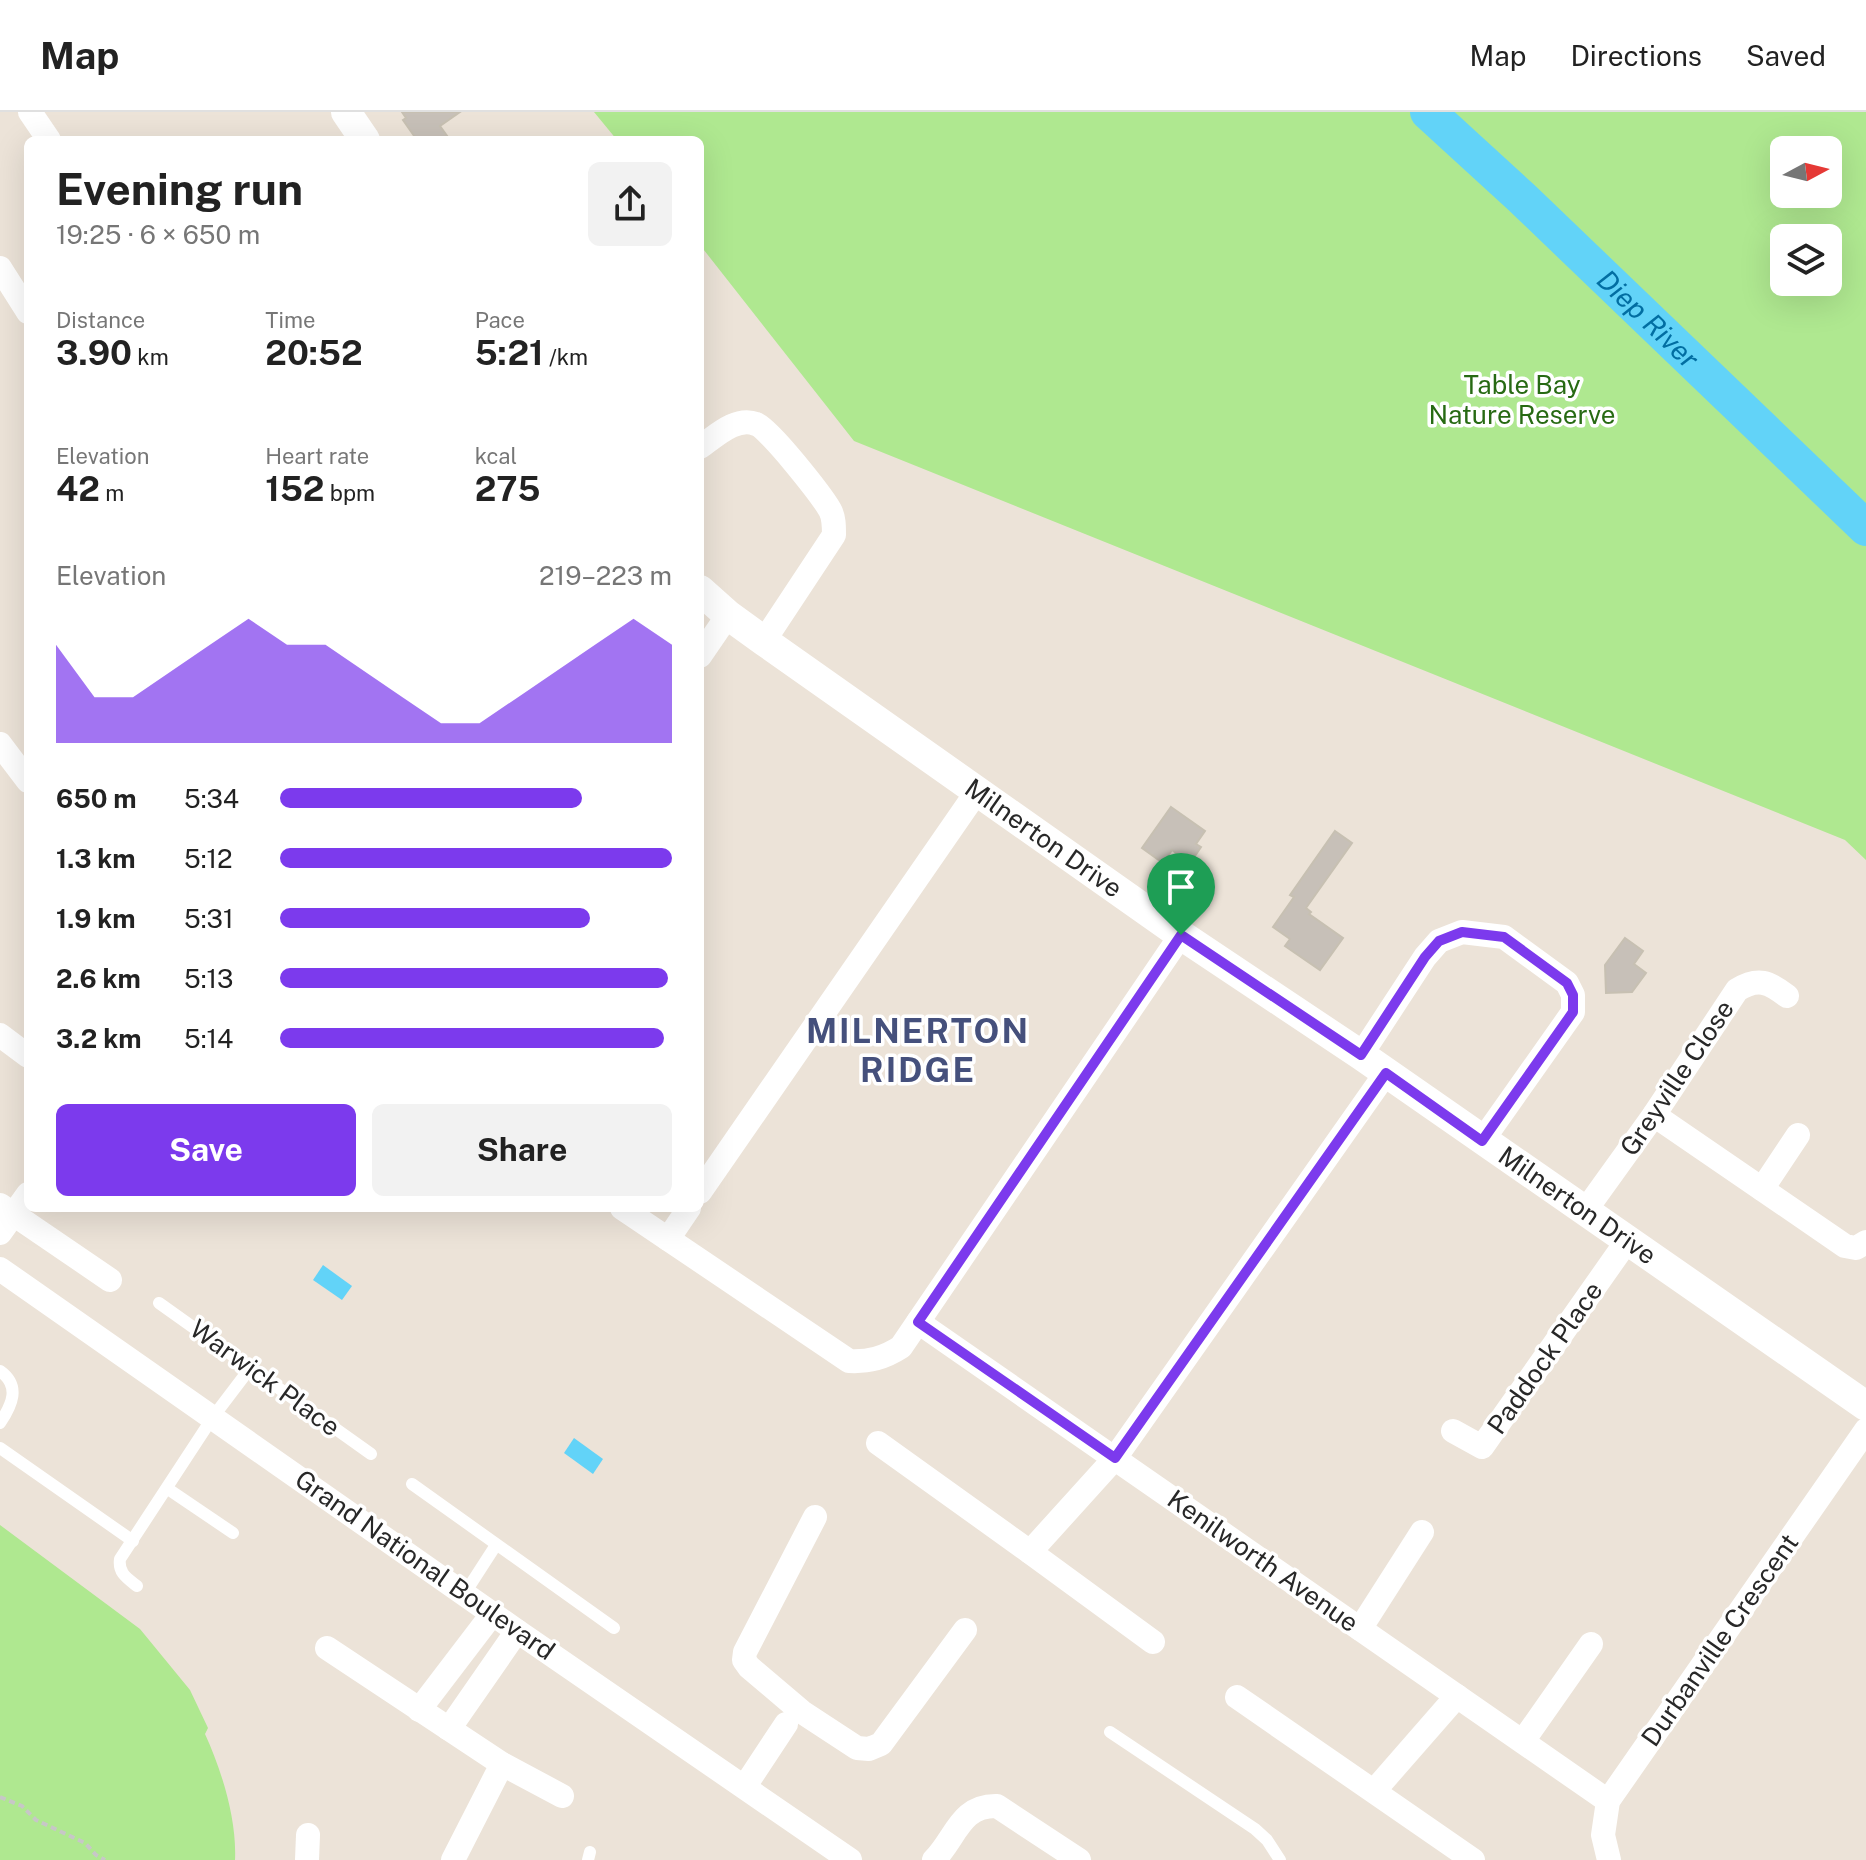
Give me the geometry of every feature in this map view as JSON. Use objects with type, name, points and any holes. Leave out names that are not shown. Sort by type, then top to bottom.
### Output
[{"type":"street","points":[[30,112],[46,136]]},
{"type":"street","points":[[346,112],[362,136]]},
{"type":"street","points":[[0,268],[24,306]]},
{"type":"street","points":[[704,444],[731,426],[743,422],[757,424],[771,434],[831,511],[834,535],[764,641]]},
{"type":"street","name":"Milnerton Drive","points":[[704,594],[764,641],[1181,935],[1361,1055],[1866,1406]]},
{"type":"street","points":[[704,650],[728,615]]},
{"type":"street","points":[[0,744],[24,776]]},
{"type":"street","points":[[704,1186],[978,790]]},
{"type":"street","points":[[1361,1055],[1425,957],[1439,941],[1462,932],[1504,937],[1567,983],[1573,995],[1573,1012],[1482,1141]]},
{"type":"street","points":[[628,1212],[849,1361],[875,1360],[891,1354],[901,1347],[1181,935]]},
{"type":"street","name":"Greyville Close","points":[[1585,1211],[1654,1115],[1737,990],[1758,982],[1771,983],[1787,996]]},
{"type":"street","points":[[0,1035],[24,1053]]},
{"type":"street","points":[[1030,1552],[1115,1458],[1386,1073]]},
{"type":"street","points":[[1654,1115],[1850,1248],[1866,1242]]},
{"type":"street","points":[[1762,1189],[1798,1135]]},
{"type":"street","points":[[24,1198],[4,1217],[110,1280]]},
{"type":"street","points":[[668,1239],[686,1212]]},
{"type":"street","name":"Paddock Place","points":[[1453,1431],[1482,1447],[1627,1241]]},
{"type":"street","name":"Grand National Boulevard","points":[[0,1269],[850,1860]]},
{"type":"street","name":"Kenilworth Avenue","points":[[918,1322],[1608,1801]]},
{"type":"street","name":"Durbanville Crescent","points":[[1609,1860],[1603,1835],[1608,1801],[1866,1430]]},
{"type":"street","points":[[878,1443],[1153,1642]]},
{"type":"street","points":[[815,1517],[745,1652],[744,1660],[794,1718],[857,1748],[869,1749],[881,1744],[965,1630]]},
{"type":"street","points":[[1360,1629],[1422,1532]]},
{"type":"street","points":[[419,1710],[493,1613]]},
{"type":"street","points":[[449,1729],[517,1631]]},
{"type":"street","points":[[1523,1741],[1591,1644]]},
{"type":"street","points":[[327,1648],[502,1764],[562,1796]]},
{"type":"street","points":[[1374,1791],[1457,1696]]},
{"type":"street","points":[[1237,1697],[1473,1860]]},
{"type":"street","points":[[745,1786],[794,1718]]},
{"type":"street","points":[[453,1860],[502,1764]]},
{"type":"street","points":[[934,1860],[964,1819],[983,1806],[997,1806],[1079,1860]]},
{"type":"street","points":[[307,1860],[308,1835]]},
{"type":"lane","name":"Warwick Place","points":[[159,1303],[371,1454]]},
{"type":"lane","name":"Warwick Place","points":[[137,1586],[123,1575],[119,1567],[120,1559],[213,1417],[251,1367]]},
{"type":"lane","points":[[0,1371],[9,1377],[14,1392],[12,1405],[0,1423]]},
{"type":"lane","points":[[0,1448],[133,1541]]},
{"type":"lane","points":[[412,1484],[614,1628]]},
{"type":"lane","points":[[168,1489],[233,1533]]},
{"type":"lane","points":[[465,1593],[496,1545]]},
{"type":"lane","points":[[1110,1732],[1255,1829],[1267,1840],[1280,1860]]},
{"type":"path","points":[[0,1797],[22,1806],[36,1820],[85,1843],[105,1860]]},
{"type":"green space","name":"Table Bay Nature Reserve","points":[[594,112],[1866,112],[1866,860],[1845,840],[854,441],[704,250],[704,136],[614,136]]},
{"type":"green space","points":[[0,1525],[140,1629],[190,1690],[208,1728],[205,1734],[227,1796],[234,1829],[235,1860],[0,1860]]},
{"type":"water","points":[[323,1265],[352,1286],[342,1300],[313,1280]]},
{"type":"water","points":[[574,1438],[603,1459],[593,1474],[564,1453]]},
{"type":"building","points":[[402,112],[460,112],[440,126],[447,136],[414,136],[403,120],[406,118]]},
{"type":"building","points":[[1171,807],[1205,831],[1196,844],[1201,847],[1190,863],[1172,850],[1163,863],[1142,848]]},
{"type":"building","points":[[1335,831],[1352,843],[1306,908],[1311,912],[1309,914],[1343,938],[1320,970],[1285,946],[1290,939],[1273,927],[1294,897],[1290,895]]},
{"type":"building","points":[[1625,938],[1643,951],[1634,964],[1646,973],[1632,992],[1606,993],[1605,965]]},
{"type":"waterway","name":"Diep River","points":[[1428,112],[1866,528]]},
{"type":"district","name":"MILNERTON RIDGE","points":[[918,1050]]},
{"type":"route","points":[[1462,932],[1504,937],[1567,983],[1573,995],[1573,1012],[1482,1141],[1386,1073],[1115,1458],[918,1322],[1181,935],[1361,1055],[1425,957],[1439,941],[1462,932]]}]
